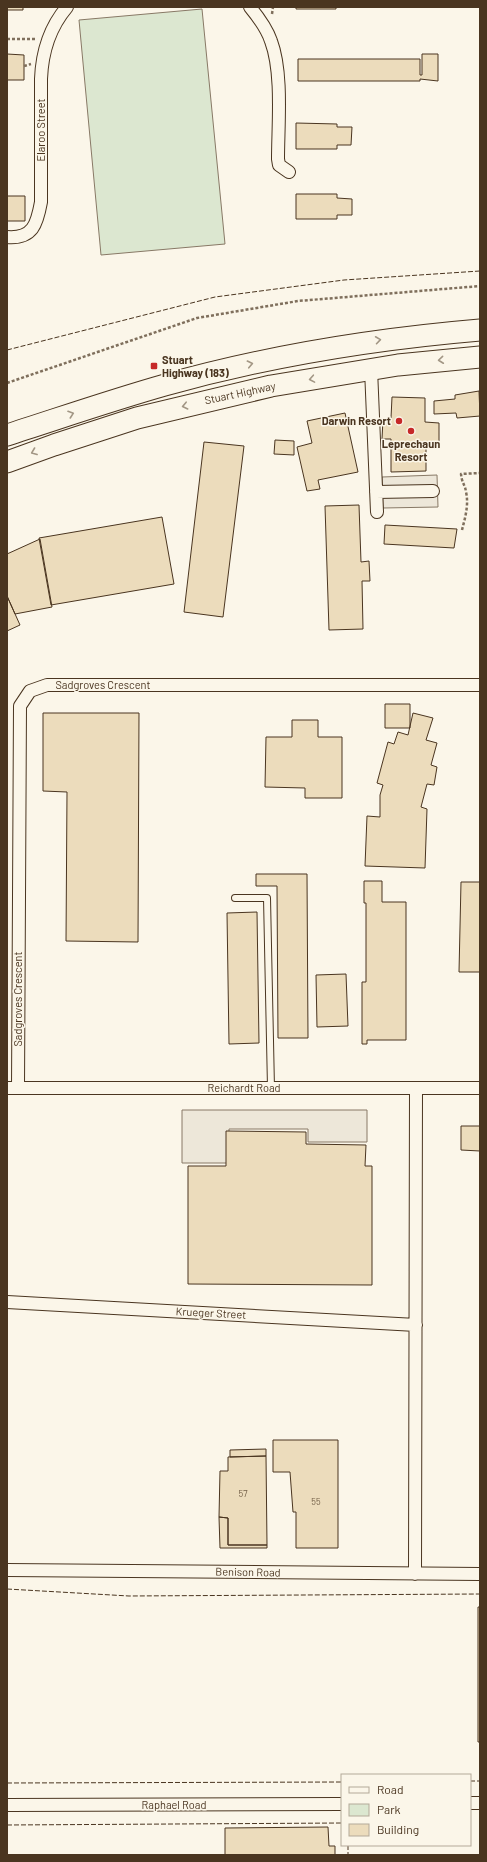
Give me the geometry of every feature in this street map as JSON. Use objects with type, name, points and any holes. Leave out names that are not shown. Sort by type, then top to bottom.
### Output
[{"type":"highway","points":[[7,435],[94,406],[167,384],[312,351],[406,336],[480,330]]},
{"type":"highway","name":"Stuart Highway","points":[[7,462],[110,426],[173,408],[271,386],[371,369],[480,357]]},
{"type":"highway","points":[[46,422],[54,445]]},
{"type":"street","name":"Elaroo Street","points":[[7,237],[21,236],[30,232],[39,217],[41,202],[41,71],[45,49],[49,38],[58,20],[67,7]]},
{"type":"street","points":[[250,7],[267,31],[274,52],[278,89],[278,159],[279,165],[289,172]]},
{"type":"street","points":[[371,369],[376,512]]},
{"type":"street","points":[[376,492],[432,491]]},
{"type":"street","name":"Sadgroves Crescent","points":[[12,1088],[20,706],[30,692],[47,685],[480,685]]},
{"type":"street","name":"Reichardt Road","points":[[12,1088],[480,1088]]},
{"type":"street","points":[[415,1574],[416,1088]]},
{"type":"street","name":"Krueger Street","points":[[7,1302],[416,1325]]},
{"type":"street","name":"Benison Road","points":[[10,1568],[480,1574]]},
{"type":"street","name":"Raphael Road","points":[[7,1805],[341,1804]]},
{"type":"lane","points":[[235,898],[266,898],[271,1088]]},
{"type":"path","points":[[7,39],[49,38]]},
{"type":"path","points":[[7,383],[197,318],[298,302],[480,286]]},
{"type":"path","points":[[462,530],[467,511],[466,490],[462,485],[461,474],[480,473]]},
{"type":"green space","points":[[202,9],[225,244],[101,255],[79,20]]},
{"type":"shaded area","points":[[437,475],[438,507],[383,508],[382,477]]},
{"type":"shaded area","points":[[182,1110],[367,1110],[367,1142],[308,1142],[308,1129],[229,1129],[229,1163],[182,1163]]},
{"type":"building","points":[[7,7],[23,7],[23,10],[7,10]]},
{"type":"building","points":[[296,7],[336,7],[336,9],[296,9]]},
{"type":"building","points":[[7,54],[24,55],[24,80],[7,80]]},
{"type":"building","points":[[422,54],[438,54],[438,81],[420,79],[420,81],[298,81],[298,59],[420,59],[420,75],[422,75]]},
{"type":"building","points":[[296,123],[337,124],[337,127],[352,127],[351,145],[337,145],[337,149],[296,149]]},
{"type":"building","points":[[296,194],[337,194],[337,198],[352,199],[352,215],[337,215],[337,219],[296,219]]},
{"type":"building","points":[[7,196],[25,196],[25,221],[7,221]]},
{"type":"building","points":[[479,391],[480,416],[457,418],[456,413],[434,414],[434,401],[455,399],[455,395]]},
{"type":"building","name":"Leprechaun Resort","points":[[392,397],[425,398],[425,422],[439,423],[439,448],[426,448],[426,471],[391,472],[391,439],[382,439],[383,419],[391,418]]},
{"type":"building","points":[[345,413],[358,472],[318,480],[320,489],[307,491],[297,447],[312,443],[307,421]]},
{"type":"building","points":[[275,440],[294,441],[294,455],[274,454]]},
{"type":"building","points":[[204,442],[244,446],[223,617],[184,612]]},
{"type":"building","points":[[359,505],[361,562],[369,561],[370,581],[362,581],[363,629],[329,630],[325,506]]},
{"type":"building","points":[[162,517],[174,584],[51,605],[39,538]]},
{"type":"building","points":[[385,525],[457,529],[454,548],[384,544]]},
{"type":"building","points":[[40,539],[52,607],[15,614],[7,596],[7,554]]},
{"type":"building","points":[[7,596],[20,625],[7,631]]},
{"type":"building","points":[[385,704],[410,704],[410,728],[385,728]]},
{"type":"building","points":[[43,713],[139,713],[138,942],[66,941],[67,792],[43,791]]},
{"type":"building","points":[[413,713],[433,718],[426,740],[437,743],[431,765],[437,767],[434,785],[427,784],[421,807],[427,809],[425,868],[365,866],[367,816],[380,817],[380,795],[383,785],[377,783],[388,742],[394,744],[398,732],[408,735]]},
{"type":"building","points":[[292,720],[318,720],[318,737],[342,737],[342,798],[305,798],[305,788],[265,787],[266,737],[292,737]]},
{"type":"building","points":[[256,874],[307,874],[308,1038],[278,1038],[277,886],[256,886]]},
{"type":"building","points":[[364,881],[382,881],[382,902],[406,902],[406,1040],[367,1040],[367,1044],[362,1044],[362,982],[366,982],[366,903],[364,903]]},
{"type":"building","points":[[461,882],[480,882],[480,972],[459,972]]},
{"type":"building","points":[[257,912],[259,1043],[229,1044],[227,913]]},
{"type":"building","points":[[346,974],[348,1026],[317,1027],[316,975]]},
{"type":"building","points":[[461,1126],[480,1126],[480,1151],[461,1150]]},
{"type":"building","points":[[226,1131],[306,1132],[306,1144],[366,1145],[365,1166],[372,1166],[372,1285],[188,1284],[188,1166],[226,1166]]},
{"type":"building","points":[[273,1440],[338,1440],[338,1548],[296,1548],[296,1512],[293,1512],[290,1472],[273,1472]]},
{"type":"building","points":[[266,1449],[266,1456],[230,1457],[230,1450]]},
{"type":"building","points":[[266,1456],[267,1545],[228,1545],[228,1518],[219,1517],[220,1471],[228,1471],[228,1457]]},
{"type":"building","points":[[219,1517],[228,1518],[228,1545],[267,1545],[267,1548],[220,1548]]},
{"type":"building","points":[[478,1607],[480,1607],[480,1742],[478,1742]]},
{"type":"building","points":[[328,1827],[329,1846],[335,1846],[335,1855],[225,1855],[225,1828]]},
{"type":"fence","points":[[7,350],[215,297],[344,280],[480,271]]},
{"type":"fence","points":[[7,1589],[129,1596],[480,1594]]},
{"type":"fence","points":[[471,1781],[480,1781]]},
{"type":"fence","points":[[7,1783],[341,1782]]},
{"type":"fence","points":[[7,1825],[341,1823]]},
{"type":"fence","points":[[348,1846],[348,1855]]},
{"type":"place","name":"Stuart Highway (183)","points":[[154,366]]},
{"type":"place","name":"Darwin Resort","points":[[399,421]]},
{"type":"place","name":"Leprechaun Resort","points":[[411,431]]}]
